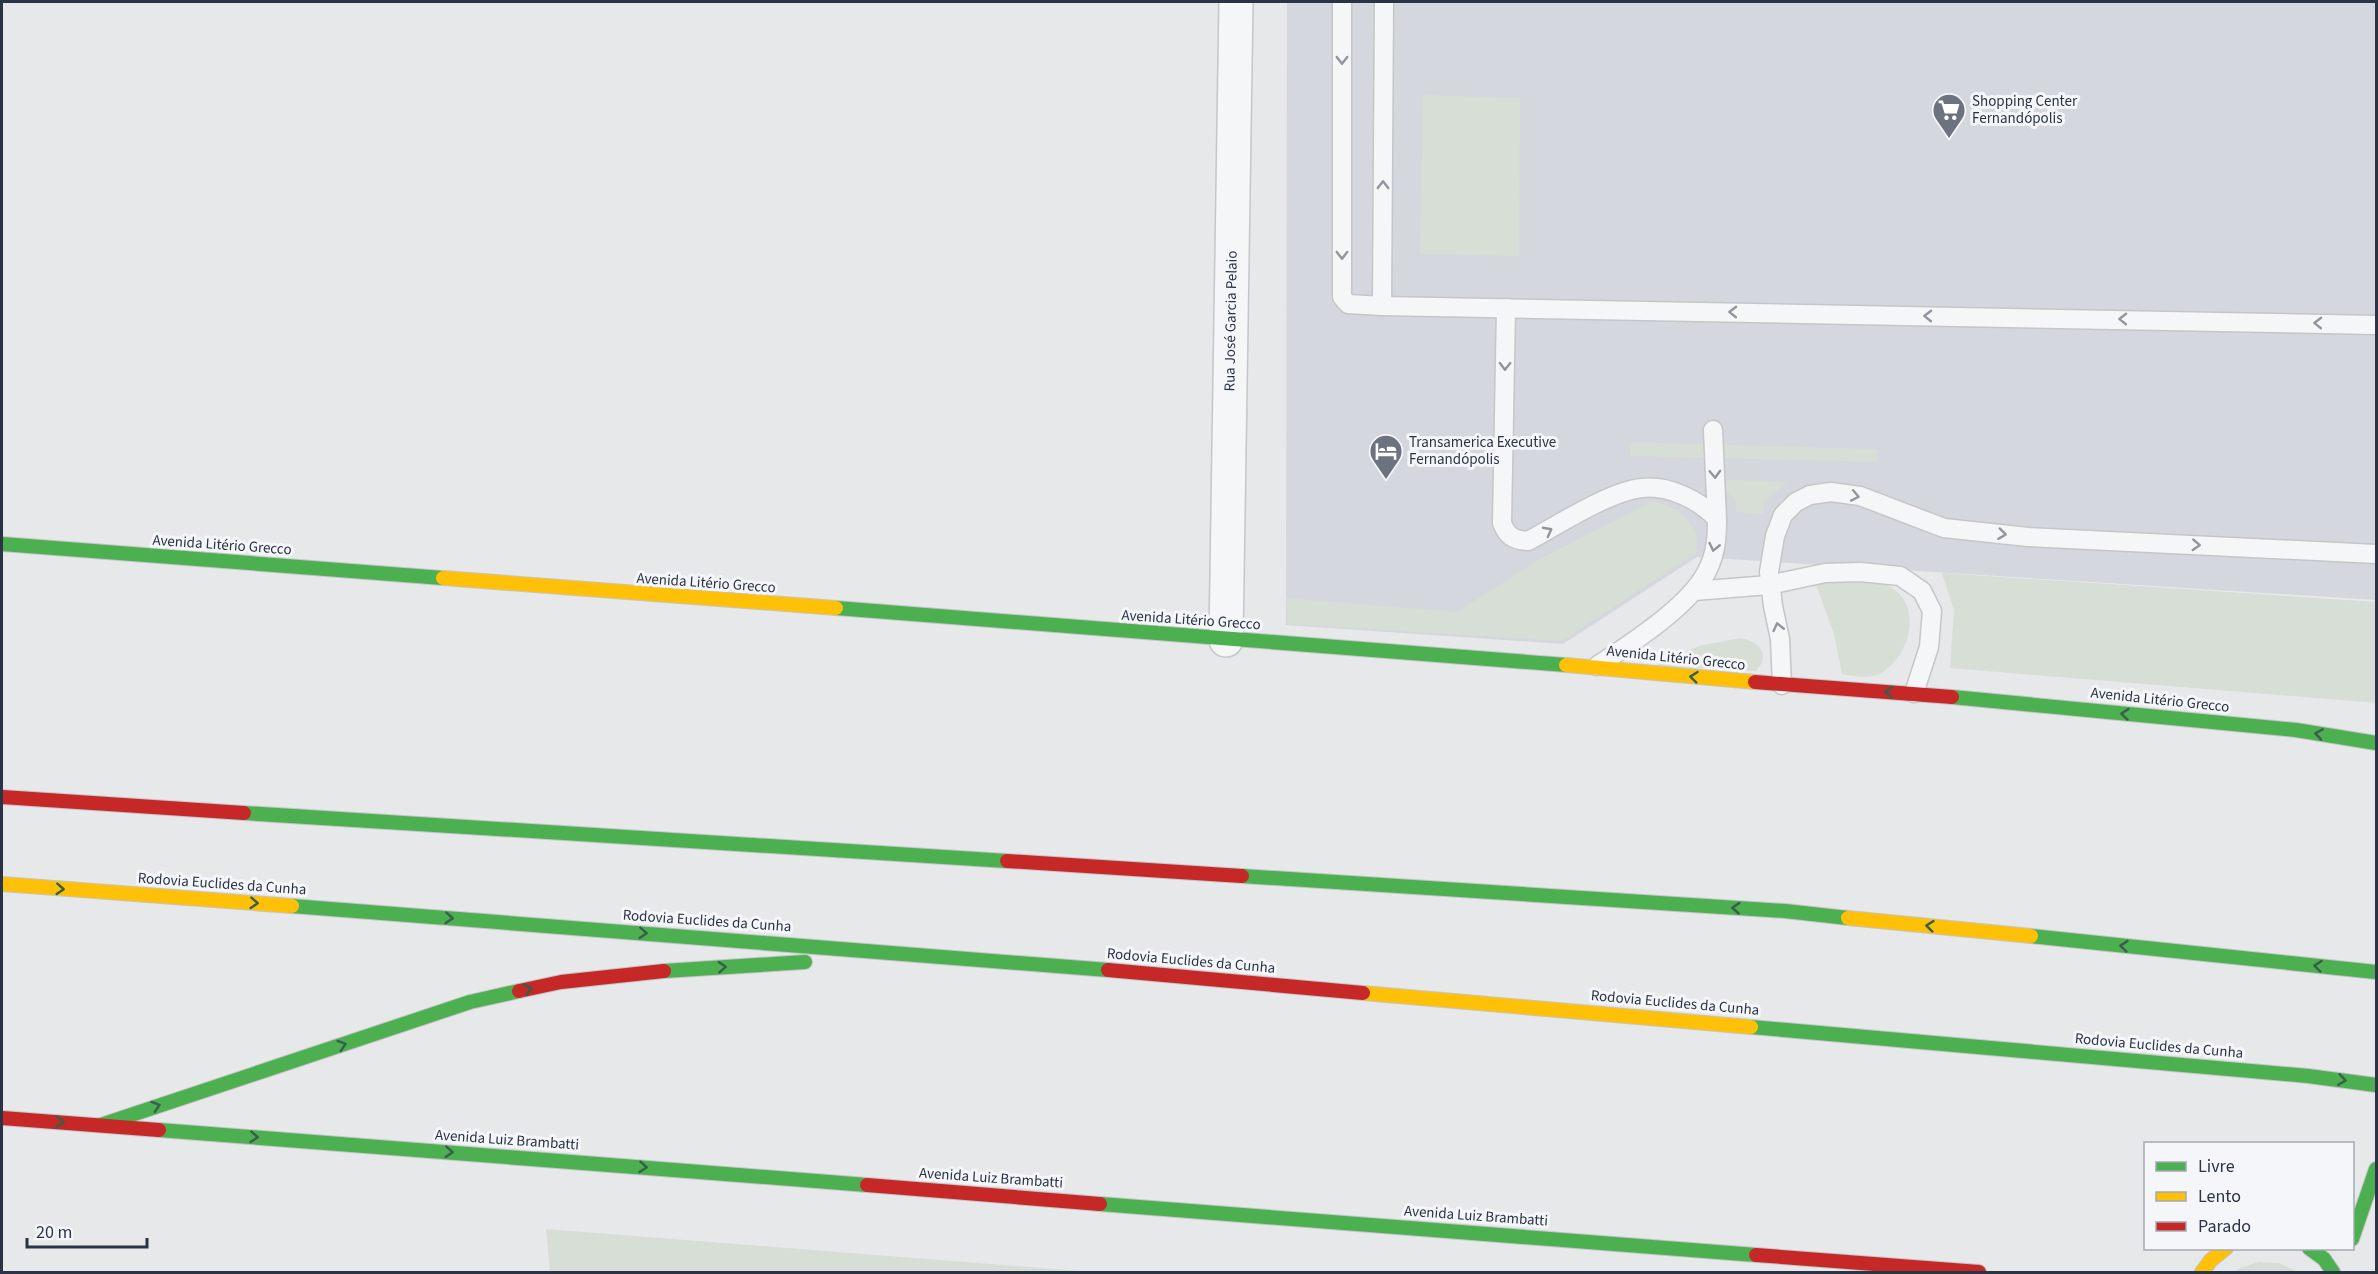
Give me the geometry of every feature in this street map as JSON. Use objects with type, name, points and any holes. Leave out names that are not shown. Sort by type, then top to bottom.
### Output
[{"type":"main road","name":"Avenida Litério Grecco","points":[[2,544],[1596,667],[1782,686],[1914,693],[2296,730],[2376,743]]},
{"type":"main road","points":[[2,786],[90,804]]},
{"type":"main road","points":[[2,797],[1785,911],[2376,972]]},
{"type":"main road","name":"Rodovia Euclides da Cunha","points":[[2,884],[935,955],[2308,1076],[2376,1085]]},
{"type":"main road","points":[[101,1125],[470,1002],[561,982],[671,970],[935,955]]},
{"type":"main road","name":"Avenida Luiz Brambatti","points":[[2,1118],[1971,1272]]},
{"type":"main road","points":[[2361,1174],[2376,1165]]},
{"type":"main road","points":[[2354,1233],[2376,1169]]},
{"type":"main road","points":[[2202,1272],[2211,1260],[2224,1250]]},
{"type":"main road","points":[[2312,1250],[2338,1270]]},
{"type":"street","name":"Rua José Garcia Pelaio","points":[[1227,640],[1236,2]]},
{"type":"lane","points":[[1342,2],[1342,297],[1353,306],[2376,325]]},
{"type":"lane","points":[[1382,306],[1384,2]]},
{"type":"lane","points":[[1506,308],[1502,522],[1506,534],[1516,540],[1528,541],[1608,499],[1643,488],[1661,489],[1686,497],[1706,508],[1717,519]]},
{"type":"lane","points":[[1596,667],[1647,632],[1694,591],[1708,569],[1717,545],[1713,430]]},
{"type":"lane","points":[[1782,686],[1780,639],[1769,585],[1769,572],[1775,536],[1782,515],[1796,502],[1810,495],[1830,492],[1860,496],[1944,528],[2028,537],[2376,554]]},
{"type":"lane","points":[[1694,591],[1769,585],[1825,573],[1860,572],[1900,576],[1922,591],[1932,611],[1932,626],[1926,656],[1914,693]]},
{"type":"shaded area","points":[[1287,2],[2376,2],[2376,600],[1697,557],[1563,644],[1286,625]]},
{"type":"shaded area","points":[[1423,95],[1520,98],[1519,256],[1420,254]]},
{"type":"shaded area","points":[[1630,442],[1877,449],[1877,462],[1630,456]]},
{"type":"shaded area","points":[[1714,479],[1787,482],[1764,502],[1763,514],[1736,512],[1736,501]]},
{"type":"shaded area","points":[[1653,501],[1679,512],[1692,525],[1696,533],[1696,553],[1562,641],[1288,624],[1286,598],[1457,612],[1538,560]]},
{"type":"shaded area","points":[[1942,573],[2376,602],[2376,703],[1950,668],[1954,610]]},
{"type":"shaded area","points":[[1849,578],[1872,580],[1885,584],[1897,592],[1905,602],[1909,614],[1910,627],[1901,653],[1883,672],[1873,676],[1842,674],[1834,634],[1816,584]]},
{"type":"shaded area","points":[[1740,638],[1752,642],[1761,649],[1763,659],[1756,671],[1655,666],[1699,646]]},
{"type":"shaded area","points":[[546,1229],[1092,1272],[550,1272]]},
{"type":"shaded area","points":[[2259,1262],[2279,1263],[2298,1272],[2235,1272]]},
{"type":"traffic: fast","points":[[2,544],[443,578]]},
{"type":"traffic: fast","points":[[836,608],[1566,665]]},
{"type":"traffic: fast","points":[[1952,697],[2296,730],[2376,743]]},
{"type":"traffic: fast","points":[[244,813],[1007,861]]},
{"type":"traffic: fast","points":[[1242,876],[1785,911],[1848,918]]},
{"type":"traffic: fast","points":[[292,906],[1108,970]]},
{"type":"traffic: fast","points":[[2031,936],[2376,972]]},
{"type":"traffic: fast","points":[[664,971],[805,962]]},
{"type":"traffic: fast","points":[[101,1125],[470,1002],[519,991]]},
{"type":"traffic: fast","points":[[1751,1027],[2308,1076],[2376,1085]]},
{"type":"traffic: fast","points":[[159,1130],[867,1185]]},
{"type":"traffic: fast","points":[[2354,1233],[2376,1169]]},
{"type":"traffic: fast","points":[[1100,1204],[1756,1255]]},
{"type":"traffic: fast","points":[[2312,1250],[2324,1259],[2333,1272]]},
{"type":"traffic: slow","points":[[443,578],[836,608]]},
{"type":"traffic: slow","points":[[1566,665],[1755,682]]},
{"type":"traffic: slow","points":[[2,884],[292,906]]},
{"type":"traffic: slow","points":[[1848,918],[2031,936]]},
{"type":"traffic: slow","points":[[1363,993],[1751,1027]]},
{"type":"traffic: slow","points":[[2202,1272],[2211,1260],[2224,1250]]},
{"type":"traffic: jam","points":[[1755,682],[1952,697]]},
{"type":"traffic: jam","points":[[2,797],[244,813]]},
{"type":"traffic: jam","points":[[1007,861],[1242,876]]},
{"type":"traffic: jam","points":[[1108,970],[1363,993]]},
{"type":"traffic: jam","points":[[519,991],[561,982],[664,971]]},
{"type":"traffic: jam","points":[[2,1118],[159,1130]]},
{"type":"traffic: jam","points":[[867,1185],[1100,1204]]},
{"type":"traffic: jam","points":[[1756,1255],[1979,1272]]},
{"type":"place","name":"Shopping Center Fernandópolis","points":[[1949,139]]},
{"type":"place","name":"Transamerica Executive Fernandópolis","points":[[1386,480]]}]
